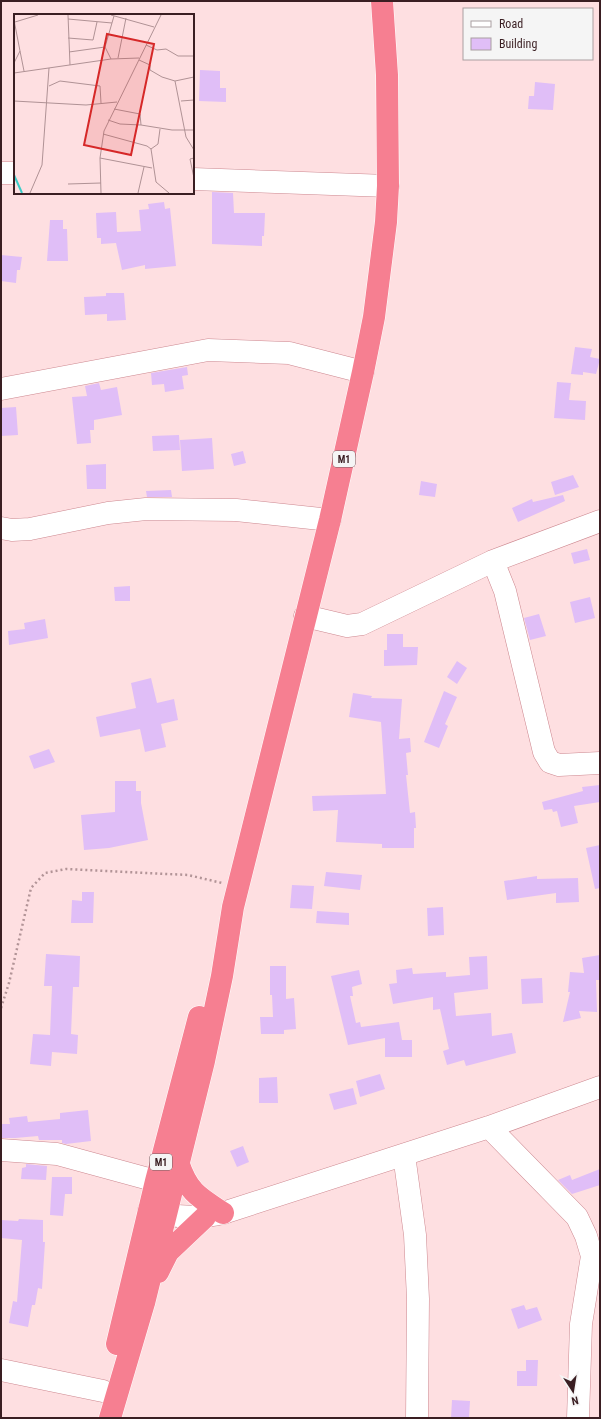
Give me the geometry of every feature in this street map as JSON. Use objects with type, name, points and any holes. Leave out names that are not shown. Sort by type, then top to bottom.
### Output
[{"type":"highway","name":"M1","points":[[94,1418],[112,1367],[157,1213],[178,1162],[204,1061],[221,984],[232,907],[330,520],[363,372],[374,317],[386,222],[388,186],[387,75],[382,1]]},
{"type":"highway","name":"M1","points":[[110,1418],[144,1303],[157,1213],[156,1181],[219,935],[232,907]]},
{"type":"highway","points":[[144,1303],[168,1252],[214,1215],[197,1197],[183,1176],[178,1162]]},
{"type":"street","points":[[1,173],[14,173]]},
{"type":"street","points":[[194,179],[388,186]]},
{"type":"street","points":[[1,389],[208,350],[289,353],[363,372]]},
{"type":"street","points":[[1,528],[12,530],[30,529],[108,513],[146,509],[236,510],[330,520]]},
{"type":"street","points":[[305,616],[347,626],[362,624],[494,561],[600,521]]},
{"type":"street","points":[[494,561],[505,591],[544,752],[550,762],[559,765],[600,763]]},
{"type":"street","points":[[157,1213],[214,1215],[489,1127],[600,1087]]},
{"type":"street","points":[[489,1127],[577,1217],[596,1255],[581,1324],[578,1418]]},
{"type":"street","points":[[1,1150],[57,1154],[156,1181]]},
{"type":"street","points":[[404,1155],[415,1235],[418,1299],[417,1418]]},
{"type":"street","points":[[1,1370],[103,1391]]},
{"type":"path","points":[[1,1008],[9,983],[31,888],[45,873],[66,869],[188,876],[238,886]]},
{"type":"building","points":[[200,70],[220,71],[220,88],[226,88],[226,102],[199,101]]},
{"type":"building","points":[[535,82],[555,84],[553,110],[528,109],[529,96],[534,96]]},
{"type":"building","points":[[212,192],[233,193],[234,213],[265,213],[262,246],[212,244]]},
{"type":"building","points":[[164,202],[165,209],[170,208],[176,266],[145,269],[145,265],[122,270],[116,243],[101,244],[101,238],[97,238],[96,213],[116,212],[117,232],[141,231],[139,210],[149,209],[148,204]]},
{"type":"building","points":[[50,220],[63,220],[63,229],[67,229],[68,261],[47,261]]},
{"type":"building","points":[[1,255],[22,257],[20,270],[17,270],[16,283],[1,281]]},
{"type":"building","points":[[106,293],[124,293],[126,320],[107,321],[107,314],[85,315],[84,297],[106,296]]},
{"type":"building","points":[[575,347],[592,349],[590,357],[600,359],[596,374],[583,372],[583,375],[571,374]]},
{"type":"building","points":[[187,367],[188,375],[182,376],[184,389],[165,392],[164,384],[152,385],[151,373]]},
{"type":"building","points":[[557,382],[571,383],[569,400],[586,401],[585,420],[554,418]]},
{"type":"building","points":[[99,383],[101,390],[117,387],[122,415],[94,420],[94,430],[90,430],[91,443],[77,444],[72,397],[87,396],[85,386]]},
{"type":"building","points":[[16,407],[18,435],[1,436],[1,408]]},
{"type":"building","points":[[179,435],[180,450],[153,451],[152,436]]},
{"type":"building","points":[[212,438],[214,469],[182,471],[180,440]]},
{"type":"building","points":[[243,451],[246,463],[234,466],[231,454]]},
{"type":"building","points":[[106,464],[106,489],[87,489],[86,465]]},
{"type":"building","points":[[573,475],[579,487],[555,495],[551,482]]},
{"type":"building","points":[[421,481],[437,484],[435,497],[419,495]]},
{"type":"building","points":[[171,490],[172,497],[147,497],[146,491]]},
{"type":"building","points":[[563,495],[565,501],[518,522],[512,508],[532,499],[533,502]]},
{"type":"building","points":[[587,549],[590,560],[574,564],[571,553]]},
{"type":"building","points":[[130,586],[130,601],[115,601],[114,587]]},
{"type":"building","points":[[590,597],[595,618],[575,623],[570,602]]},
{"type":"building","points":[[539,614],[546,636],[530,640],[524,618]]},
{"type":"building","points":[[45,619],[48,638],[9,645],[8,631],[25,629],[24,623]]},
{"type":"building","points":[[387,634],[403,634],[403,647],[418,647],[417,665],[384,666],[384,650],[387,650]]},
{"type":"building","points":[[457,661],[467,668],[457,684],[447,677]]},
{"type":"building","points":[[151,678],[157,703],[174,699],[178,720],[161,724],[166,747],[145,752],[140,729],[100,737],[96,717],[136,708],[131,683]]},
{"type":"building","points":[[444,691],[457,697],[445,724],[448,726],[439,748],[424,742]]},
{"type":"building","points":[[353,693],[372,696],[371,698],[402,699],[399,739],[410,738],[411,752],[406,753],[408,775],[406,775],[410,813],[415,812],[416,828],[414,828],[414,848],[382,848],[382,844],[336,842],[338,810],[313,811],[312,796],[386,794],[381,722],[349,717]]},
{"type":"building","points":[[49,749],[55,762],[34,769],[29,756]]},
{"type":"building","points":[[115,781],[136,781],[136,791],[141,791],[141,803],[148,840],[109,848],[84,850],[81,815],[115,812]]},
{"type":"building","points":[[600,785],[600,802],[574,806],[578,823],[561,827],[557,811],[553,812],[552,809],[544,810],[542,802],[583,791],[582,787]]},
{"type":"building","points":[[600,845],[600,888],[595,889],[586,848]]},
{"type":"building","points":[[326,872],[362,875],[360,890],[324,886]]},
{"type":"building","points":[[537,876],[537,879],[578,878],[579,902],[556,903],[556,893],[507,900],[504,881]]},
{"type":"building","points":[[292,885],[314,886],[312,909],[290,908]]},
{"type":"building","points":[[82,892],[94,892],[93,923],[71,923],[72,900],[82,901]]},
{"type":"building","points":[[443,907],[444,935],[428,936],[427,908]]},
{"type":"building","points":[[317,911],[349,913],[349,925],[316,923]]},
{"type":"building","points":[[46,954],[80,956],[79,987],[73,987],[71,1034],[78,1035],[77,1054],[52,1052],[51,1066],[30,1064],[33,1034],[50,1035],[52,986],[44,986]]},
{"type":"building","points":[[600,955],[600,980],[596,980],[597,1012],[579,1011],[581,1018],[563,1022],[570,992],[568,992],[570,972],[584,973],[582,958]]},
{"type":"building","points":[[487,956],[488,989],[454,993],[456,1016],[491,1013],[492,1036],[512,1033],[516,1053],[466,1066],[464,1060],[447,1065],[443,1051],[449,1049],[440,1009],[433,1010],[433,997],[393,1004],[389,984],[397,983],[396,970],[412,968],[413,974],[446,972],[446,977],[470,975],[469,957]]},
{"type":"building","points":[[270,966],[286,966],[286,999],[294,998],[296,1029],[284,1030],[284,1034],[261,1034],[260,1017],[273,1017],[272,995],[270,995]]},
{"type":"building","points":[[359,970],[362,984],[352,987],[353,996],[350,996],[356,1023],[360,1022],[361,1027],[399,1022],[402,1040],[412,1040],[412,1057],[385,1057],[385,1038],[348,1045],[331,976]]},
{"type":"building","points":[[542,978],[543,1003],[522,1004],[521,979]]},
{"type":"building","points":[[380,1074],[385,1089],[360,1097],[356,1081]]},
{"type":"building","points":[[277,1077],[278,1103],[259,1103],[259,1078]]},
{"type":"building","points":[[353,1088],[357,1104],[334,1110],[329,1094]]},
{"type":"building","points":[[88,1110],[91,1141],[66,1144],[62,1143],[62,1140],[39,1140],[38,1136],[2,1138],[1,1124],[10,1124],[9,1118],[27,1116],[28,1122],[60,1119],[60,1113]]},
{"type":"building","points":[[243,1146],[249,1162],[237,1167],[230,1151]]},
{"type":"building","points":[[26,1164],[47,1166],[46,1180],[21,1179],[22,1168],[26,1167]]},
{"type":"building","points":[[600,1169],[600,1185],[572,1194],[558,1180],[570,1175],[572,1180]]},
{"type":"building","points":[[52,1177],[72,1177],[72,1194],[65,1194],[63,1216],[50,1215]]},
{"type":"building","points":[[19,1219],[43,1220],[43,1242],[45,1242],[42,1289],[38,1288],[35,1305],[32,1305],[28,1327],[9,1323],[13,1301],[17,1302],[22,1240],[1,1238],[1,1220],[18,1221]]},
{"type":"building","points":[[524,1305],[526,1310],[537,1307],[542,1320],[518,1329],[511,1309]]},
{"type":"building","points":[[526,1360],[538,1360],[537,1386],[517,1386],[517,1371],[526,1371]]},
{"type":"building","points":[[452,1400],[470,1401],[469,1418],[451,1418]]}]
